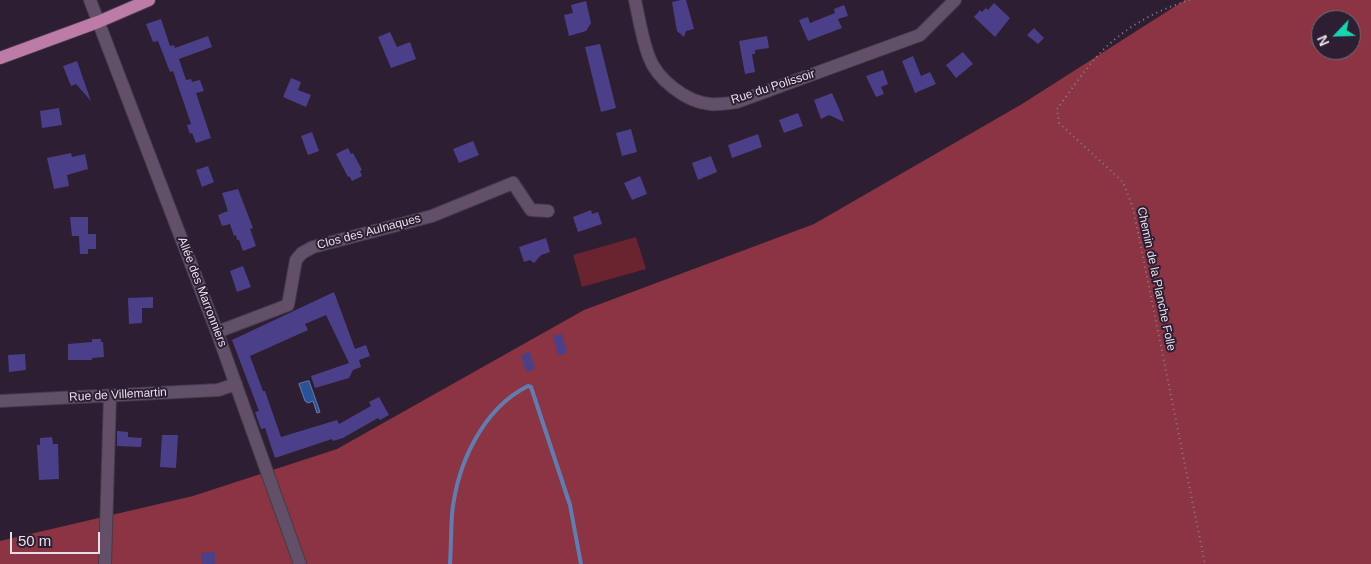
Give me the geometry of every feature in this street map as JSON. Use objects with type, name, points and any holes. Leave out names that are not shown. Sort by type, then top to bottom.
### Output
[{"type":"main road","points":[[0,58],[98,22],[149,0]]},
{"type":"street","name":"Allée des Marronniers","points":[[90,0],[217,332],[300,564]]},
{"type":"street","name":"Rue du Polissoir","points":[[635,0],[649,58],[664,80],[676,91],[694,100],[711,104],[738,102],[920,35],[955,0]]},
{"type":"street","name":"Clos des Aulnaques","points":[[217,332],[288,305],[296,260],[302,253],[313,247],[432,216],[513,183],[531,210],[548,211]]},
{"type":"street","name":"Rue de Villemartin","points":[[0,401],[218,390],[236,384]]},
{"type":"street","points":[[105,564],[110,396]]},
{"type":"path","name":"Chemin de la Planche Folle","points":[[1190,0],[1166,7],[1138,22],[1101,52],[1057,109],[1060,123],[1123,182],[1133,208],[1205,564]]},
{"type":"shaded area","points":[[1185,0],[1371,0],[1371,564],[0,564],[0,541],[193,496],[337,449],[584,310],[814,224],[1022,104]]},
{"type":"shaded area","points":[[636,237],[646,269],[582,287],[573,255]]},
{"type":"water","points":[[309,381],[320,412],[317,413],[313,401],[308,403],[305,401],[299,384]]},
{"type":"building","points":[[686,0],[694,29],[686,31],[684,37],[677,31],[672,2]]},
{"type":"building","points":[[586,1],[591,23],[586,31],[569,36],[564,15],[573,13],[571,5]]},
{"type":"building","points":[[994,3],[1010,18],[995,37],[974,17],[980,10],[982,12],[986,8],[988,10]]},
{"type":"building","points":[[844,5],[848,16],[838,19],[842,28],[808,41],[799,20],[808,17],[810,23],[835,13],[834,9]]},
{"type":"building","points":[[161,19],[170,46],[174,45],[175,48],[208,36],[212,47],[179,59],[186,80],[191,79],[192,82],[200,80],[204,91],[196,93],[211,138],[196,143],[192,133],[190,134],[187,125],[191,124],[173,71],[170,72],[158,41],[153,42],[146,24]]},
{"type":"building","points":[[1034,28],[1044,38],[1038,44],[1027,35]]},
{"type":"building","points":[[390,32],[397,47],[410,42],[416,59],[391,68],[378,37]]},
{"type":"building","points":[[767,36],[769,48],[755,50],[755,54],[752,54],[755,72],[745,74],[739,41]]},
{"type":"building","points":[[600,44],[616,108],[601,112],[585,47]]},
{"type":"building","points":[[963,52],[973,64],[956,78],[946,65]]},
{"type":"building","points":[[913,56],[921,76],[930,72],[936,84],[915,93],[902,61]]},
{"type":"building","points":[[77,61],[91,101],[76,84],[71,86],[63,66]]},
{"type":"building","points":[[883,70],[888,84],[881,87],[884,94],[876,97],[866,76]]},
{"type":"building","points":[[291,78],[301,82],[298,90],[311,95],[306,107],[283,97]]},
{"type":"building","points":[[832,93],[844,122],[829,115],[821,119],[814,100]]},
{"type":"building","points":[[59,108],[62,125],[42,128],[40,111]]},
{"type":"building","points":[[798,113],[803,126],[784,133],[779,120]]},
{"type":"building","points":[[631,129],[637,152],[622,156],[616,133]]},
{"type":"building","points":[[312,132],[319,151],[308,155],[301,136]]},
{"type":"building","points":[[758,134],[762,147],[732,158],[728,145]]},
{"type":"building","points":[[473,141],[479,155],[459,163],[453,149]]},
{"type":"building","points":[[348,148],[351,154],[353,153],[362,170],[360,171],[362,176],[352,181],[336,154]]},
{"type":"building","points":[[71,153],[72,157],[85,154],[88,169],[67,175],[69,186],[54,189],[47,158]]},
{"type":"building","points":[[711,156],[717,172],[698,180],[692,163]]},
{"type":"building","points":[[208,166],[214,182],[202,187],[196,170]]},
{"type":"building","points":[[640,176],[647,194],[632,200],[624,183]]},
{"type":"building","points":[[238,189],[253,228],[250,229],[256,246],[243,251],[236,235],[234,236],[230,224],[222,226],[218,215],[228,211],[222,193]]},
{"type":"building","points":[[591,210],[592,214],[598,212],[602,224],[578,232],[573,217]]},
{"type":"building","points":[[70,217],[88,217],[88,234],[96,234],[96,249],[88,249],[88,254],[80,254],[79,236],[72,236]]},
{"type":"building","points":[[546,238],[550,252],[541,255],[534,263],[530,260],[524,262],[519,247]]},
{"type":"building","points":[[243,266],[251,287],[237,292],[230,271]]},
{"type":"building","points":[[334,292],[355,349],[366,345],[370,356],[359,360],[361,367],[353,370],[349,378],[315,388],[311,376],[349,363],[326,315],[305,324],[308,330],[250,356],[281,437],[337,420],[339,424],[371,406],[369,402],[379,397],[389,415],[380,420],[378,418],[343,438],[333,441],[332,439],[275,458],[265,428],[261,429],[255,412],[259,411],[232,340]]},
{"type":"building","points":[[153,297],[153,308],[142,308],[142,323],[129,324],[128,298]]},
{"type":"building","points":[[562,334],[567,353],[558,355],[553,336]]},
{"type":"building","points":[[92,339],[101,339],[101,342],[103,342],[104,357],[92,358],[92,360],[68,360],[68,344],[92,342]]},
{"type":"building","points":[[530,352],[535,369],[526,372],[521,355]]},
{"type":"building","points":[[25,354],[26,370],[9,372],[8,355]]},
{"type":"building","points":[[117,431],[128,432],[128,437],[142,438],[141,447],[117,446]]},
{"type":"building","points":[[162,435],[178,435],[176,468],[160,467]]},
{"type":"building","points":[[52,437],[53,444],[58,444],[59,479],[39,480],[37,445],[40,445],[40,438]]},
{"type":"building","points":[[215,552],[215,564],[202,564],[201,553]]},
{"type":"waterway","points":[[450,564],[452,514],[455,495],[466,458],[485,424],[497,409],[512,396],[528,386],[531,387],[570,505],[581,564]]}]
